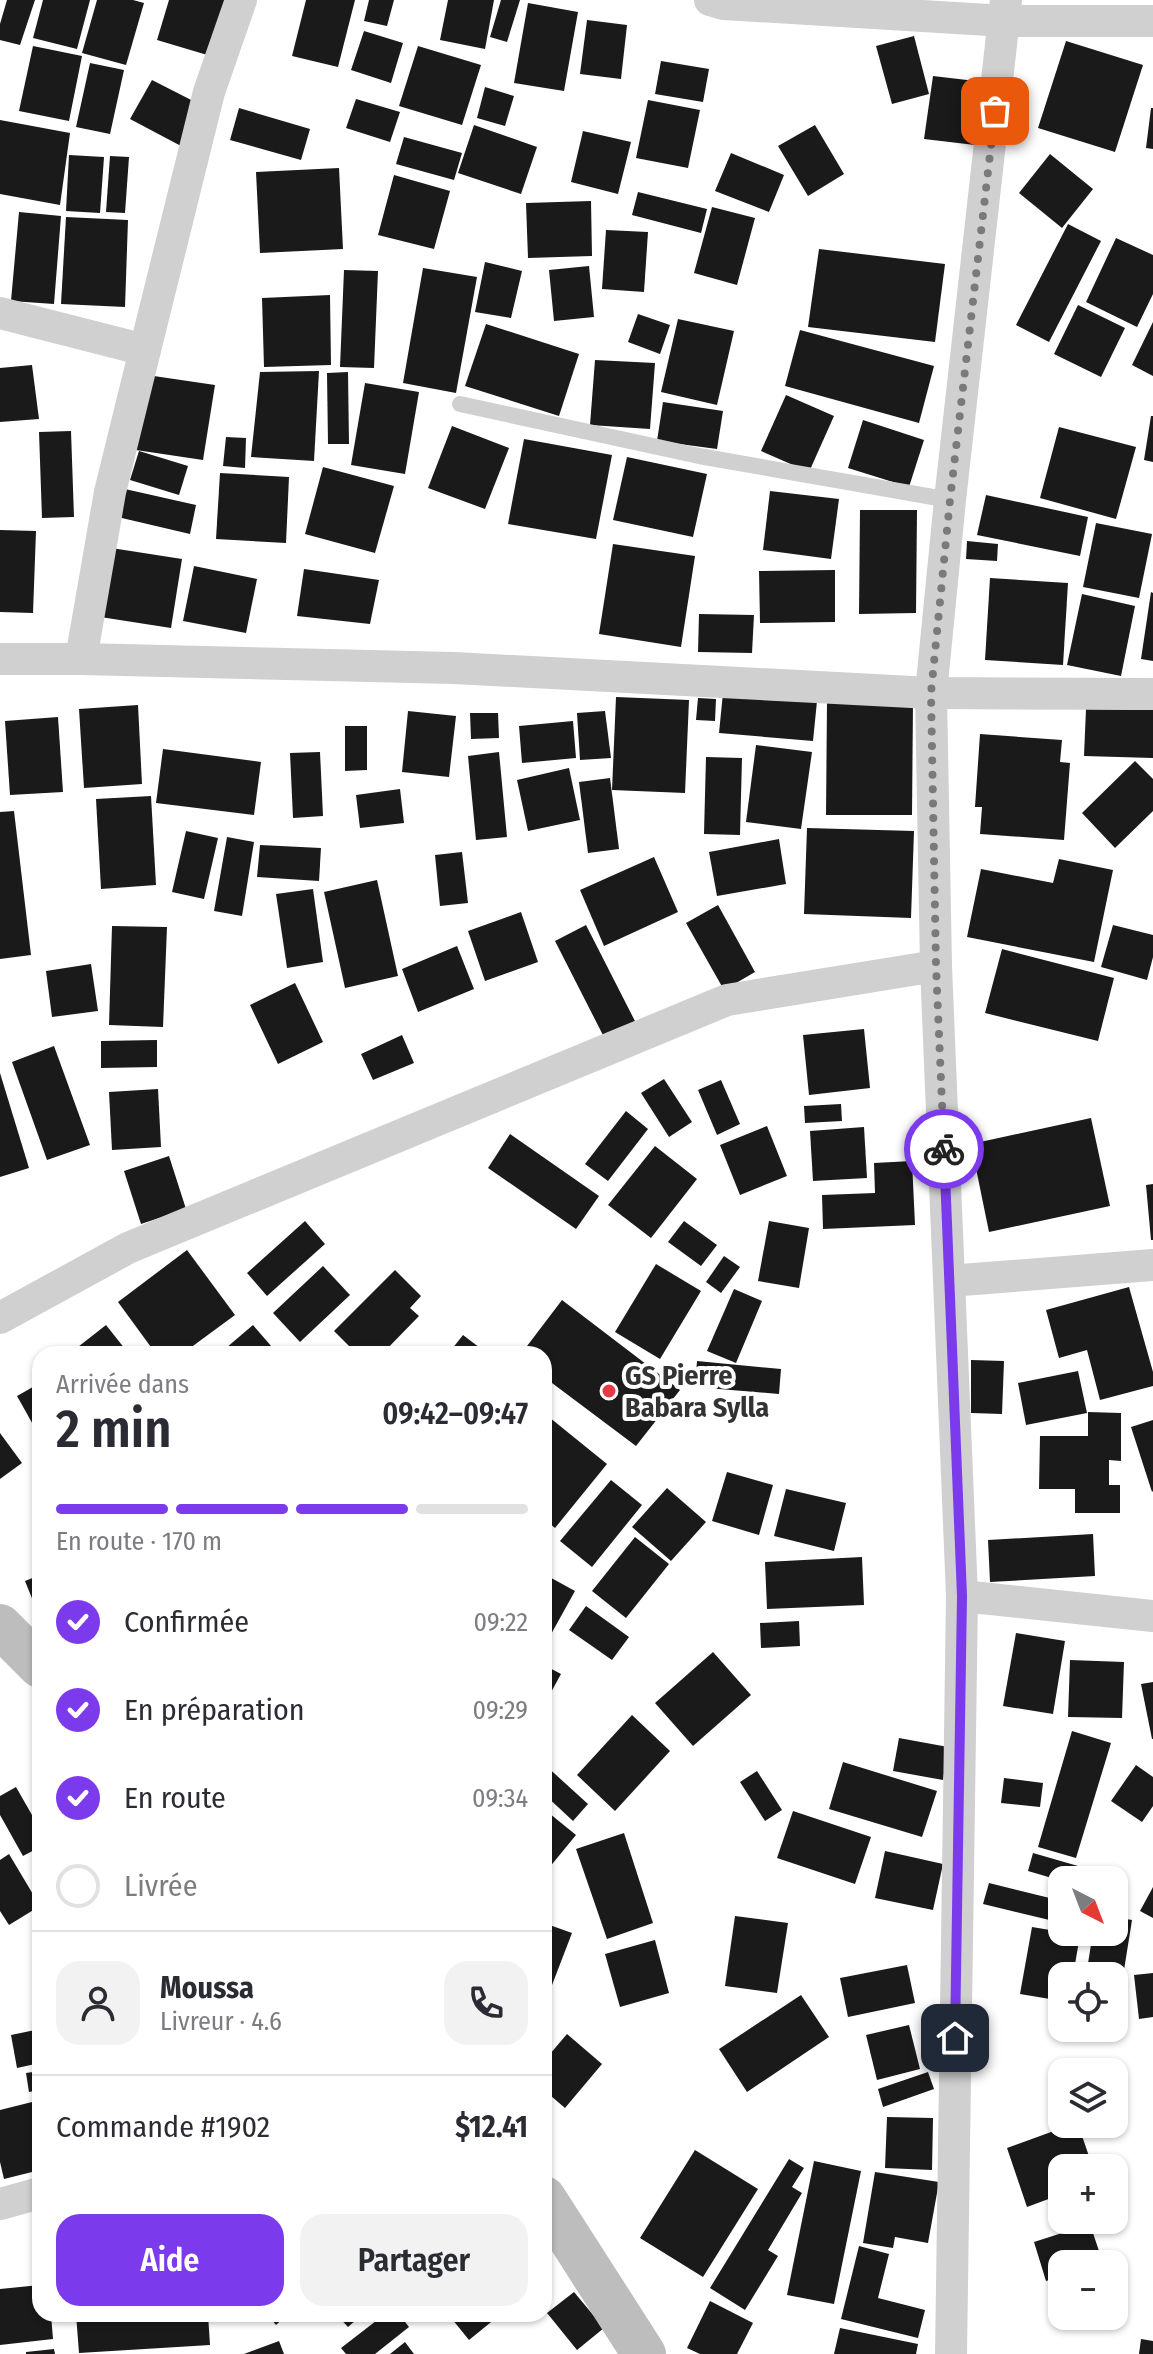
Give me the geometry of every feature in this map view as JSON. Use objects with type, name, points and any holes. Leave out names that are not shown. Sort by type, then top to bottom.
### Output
[{"type":"street","points":[[81,659],[110,492],[209,92],[241,0]]},
{"type":"street","points":[[710,0],[724,4],[1006,11],[1153,21]]},
{"type":"street","points":[[951,2354],[962,1596],[936,966],[931,693],[1006,11]]},
{"type":"street","points":[[0,313],[145,350]]},
{"type":"street","points":[[0,659],[454,668],[931,693],[1153,694]]},
{"type":"street","points":[[0,1318],[128,1248],[727,1000],[936,966]]},
{"type":"street","points":[[949,1281],[1153,1265]]},
{"type":"street","points":[[962,1596],[1153,1616]]},
{"type":"street","points":[[0,1626],[32,1658]]},
{"type":"street","points":[[0,2204],[32,2195]]},
{"type":"street","points":[[552,2210],[644,2354]]},
{"type":"lane","points":[[460,404],[699,456],[950,500]]},
{"type":"building","points":[[7,0],[35,0],[20,45],[0,40],[0,24]]},
{"type":"building","points":[[43,0],[90,0],[77,49],[33,38]]},
{"type":"building","points":[[97,0],[144,3],[126,65],[82,53]]},
{"type":"building","points":[[169,0],[231,0],[214,57],[157,40]]},
{"type":"building","points":[[306,0],[355,0],[338,67],[292,56]]},
{"type":"building","points":[[369,0],[394,0],[387,26],[364,21]]},
{"type":"building","points":[[448,0],[494,0],[485,49],[440,40]]},
{"type":"building","points":[[501,0],[520,0],[507,42],[490,37]]},
{"type":"building","points":[[528,3],[578,12],[564,91],[514,83]]},
{"type":"building","points":[[587,20],[627,25],[621,79],[580,74]]},
{"type":"building","points":[[364,31],[403,43],[391,83],[351,70]]},
{"type":"building","points":[[914,36],[929,94],[892,104],[876,46]]},
{"type":"building","points":[[1066,41],[1143,65],[1115,152],[1038,128]]},
{"type":"building","points":[[33,46],[82,56],[69,121],[19,111]]},
{"type":"building","points":[[418,46],[481,65],[462,125],[399,106]]},
{"type":"building","points":[[661,61],[709,69],[703,102],[655,94]]},
{"type":"building","points":[[90,63],[124,70],[110,134],[76,127]]},
{"type":"building","points":[[933,76],[984,82],[975,145],[924,139]]},
{"type":"building","points":[[152,80],[203,106],[181,146],[130,119]]},
{"type":"building","points":[[485,87],[514,96],[505,126],[477,118]]},
{"type":"building","points":[[356,99],[400,112],[390,142],[346,128]]},
{"type":"building","points":[[648,100],[700,110],[688,168],[636,158]]},
{"type":"building","points":[[239,108],[310,129],[301,160],[230,140]]},
{"type":"building","points":[[1153,108],[1153,149],[1146,148]]},
{"type":"building","points":[[0,120],[70,133],[60,205],[0,194]]},
{"type":"building","points":[[474,125],[537,147],[521,194],[458,173]]},
{"type":"building","points":[[815,125],[844,174],[808,196],[778,146]]},
{"type":"building","points":[[583,131],[631,142],[618,194],[571,182]]},
{"type":"building","points":[[404,137],[462,153],[454,180],[396,164]]},
{"type":"building","points":[[731,153],[784,175],[769,212],[715,191]]},
{"type":"building","points":[[1050,154],[1093,189],[1062,228],[1019,193]]},
{"type":"building","points":[[69,155],[104,157],[100,213],[66,211]]},
{"type":"building","points":[[110,156],[129,157],[125,213],[106,212]]},
{"type":"building","points":[[339,168],[343,249],[260,253],[256,172]]},
{"type":"building","points":[[394,175],[450,191],[434,249],[378,235]]},
{"type":"building","points":[[638,192],[707,209],[701,233],[632,215]]},
{"type":"building","points":[[591,201],[592,256],[528,258],[526,203]]},
{"type":"building","points":[[712,207],[755,218],[737,285],[694,273]]},
{"type":"building","points":[[19,212],[61,216],[54,304],[11,301]]},
{"type":"building","points":[[66,217],[128,220],[125,307],[61,304]]},
{"type":"building","points":[[1068,224],[1101,241],[1049,342],[1016,325]]},
{"type":"building","points":[[606,230],[648,232],[644,292],[602,289]]},
{"type":"building","points":[[1116,238],[1153,255],[1153,294],[1137,327],[1086,302]]},
{"type":"building","points":[[819,249],[945,264],[935,342],[808,327]]},
{"type":"building","points":[[485,262],[522,271],[511,318],[475,312]]},
{"type":"building","points":[[589,266],[594,317],[554,321],[549,270]]},
{"type":"building","points":[[423,268],[477,277],[456,393],[403,383]]},
{"type":"building","points":[[344,270],[378,271],[374,368],[340,367]]},
{"type":"building","points":[[330,295],[331,365],[264,367],[262,298]]},
{"type":"building","points":[[1078,305],[1125,328],[1101,377],[1054,354]]},
{"type":"building","points":[[638,314],[670,325],[660,354],[628,342]]},
{"type":"building","points":[[678,319],[734,331],[717,405],[661,392]]},
{"type":"building","points":[[1153,322],[1153,376],[1132,365]]},
{"type":"building","points":[[486,324],[579,354],[559,416],[465,386]]},
{"type":"building","points":[[800,330],[934,366],[919,423],[785,386]]},
{"type":"building","points":[[595,360],[655,363],[650,429],[590,425]]},
{"type":"building","points":[[32,365],[39,419],[0,422],[0,368]]},
{"type":"building","points":[[319,371],[314,461],[251,457],[260,372]]},
{"type":"building","points":[[348,372],[349,444],[328,444],[327,373]]},
{"type":"building","points":[[147,375],[215,385],[203,460],[136,450]]},
{"type":"building","points":[[365,383],[419,392],[405,474],[351,465]]},
{"type":"building","points":[[786,395],[834,416],[809,472],[761,451]]},
{"type":"building","points":[[663,402],[723,411],[717,449],[657,441]]},
{"type":"building","points":[[1153,416],[1153,462],[1144,460]]},
{"type":"building","points":[[863,420],[924,440],[909,487],[848,468]]},
{"type":"building","points":[[452,426],[509,448],[485,509],[428,488]]},
{"type":"building","points":[[1059,427],[1136,447],[1116,519],[1040,498]]},
{"type":"building","points":[[71,431],[74,517],[42,518],[39,432]]},
{"type":"building","points":[[226,437],[246,438],[245,468],[223,466]]},
{"type":"building","points":[[524,439],[612,455],[596,539],[508,524]]},
{"type":"building","points":[[139,451],[188,466],[179,495],[130,480]]},
{"type":"building","points":[[627,457],[707,474],[693,537],[613,520]]},
{"type":"building","points":[[323,467],[394,486],[375,553],[305,534]]},
{"type":"building","points":[[220,473],[289,477],[286,543],[216,539]]},
{"type":"building","points":[[116,487],[196,505],[190,534],[109,515]]},
{"type":"building","points":[[770,491],[839,499],[831,559],[763,550]]},
{"type":"building","points":[[986,495],[1088,517],[1080,556],[977,535]]},
{"type":"building","points":[[860,510],[917,510],[916,613],[859,614]]},
{"type":"building","points":[[1096,523],[1152,534],[1139,598],[1083,587]]},
{"type":"building","points":[[0,530],[36,531],[33,613],[0,612]]},
{"type":"building","points":[[967,541],[998,544],[997,561],[966,559]]},
{"type":"building","points":[[613,544],[695,556],[681,647],[599,634]]},
{"type":"building","points":[[105,547],[182,559],[171,628],[94,616]]},
{"type":"building","points":[[194,566],[257,579],[246,633],[183,621]]},
{"type":"building","points":[[304,569],[379,580],[370,624],[297,616]]},
{"type":"building","points":[[835,570],[835,622],[760,623],[759,571]]},
{"type":"building","points":[[990,578],[1068,583],[1063,665],[985,660]]},
{"type":"building","points":[[1153,593],[1153,661],[1141,659]]},
{"type":"building","points":[[1082,594],[1135,606],[1121,676],[1067,665]]},
{"type":"building","points":[[699,614],[754,615],[752,653],[698,652]]},
{"type":"building","points":[[723,693],[817,701],[813,741],[719,733]]},
{"type":"building","points":[[616,697],[689,700],[685,793],[612,790]]},
{"type":"building","points":[[698,698],[716,699],[715,721],[696,720]]},
{"type":"building","points":[[827,702],[913,702],[912,815],[826,815]]},
{"type":"building","points":[[138,705],[142,784],[84,788],[79,709]]},
{"type":"building","points":[[1086,709],[1153,710],[1153,758],[1084,756]]},
{"type":"building","points":[[408,711],[456,716],[449,777],[402,772]]},
{"type":"building","points":[[605,711],[611,758],[580,760],[577,713]]},
{"type":"building","points":[[470,713],[498,713],[499,738],[471,739]]},
{"type":"building","points":[[58,717],[63,792],[10,795],[5,721]]},
{"type":"building","points":[[573,721],[576,758],[522,763],[519,726]]},
{"type":"building","points":[[345,726],[367,726],[367,770],[345,771]]},
{"type":"building","points":[[980,734],[1062,740],[1060,762],[1070,763],[1064,840],[980,834],[982,807],[975,807]]},
{"type":"building","points":[[756,745],[812,752],[801,829],[746,822]]},
{"type":"building","points":[[163,749],[261,762],[254,815],[156,803]]},
{"type":"building","points":[[320,752],[323,816],[293,818],[290,753]]},
{"type":"building","points":[[499,752],[507,837],[476,840],[468,756]]},
{"type":"building","points":[[706,757],[742,758],[740,835],[704,834]]},
{"type":"building","points":[[1135,761],[1153,779],[1153,811],[1115,848],[1082,813]]},
{"type":"building","points":[[569,768],[580,820],[528,831],[517,780]]},
{"type":"building","points":[[610,778],[619,849],[588,853],[579,782]]},
{"type":"building","points":[[400,789],[404,823],[360,828],[356,795]]},
{"type":"building","points":[[151,796],[156,885],[101,889],[96,799]]},
{"type":"building","points":[[14,811],[31,955],[0,959],[0,812]]},
{"type":"building","points":[[807,828],[914,831],[911,918],[804,914]]},
{"type":"building","points":[[186,831],[218,838],[204,899],[172,892]]},
{"type":"building","points":[[227,837],[254,842],[242,916],[214,911]]},
{"type":"building","points":[[779,839],[786,884],[717,896],[709,852]]},
{"type":"building","points":[[260,845],[321,848],[319,881],[257,877]]},
{"type":"building","points":[[462,852],[468,903],[440,906],[435,855]]},
{"type":"building","points":[[654,857],[678,912],[604,946],[580,890]]},
{"type":"building","points":[[1059,859],[1113,870],[1094,962],[967,937],[981,869],[1053,883]]},
{"type":"building","points":[[377,880],[398,976],[345,988],[324,892]]},
{"type":"building","points":[[313,889],[323,962],[287,968],[276,894]]},
{"type":"building","points":[[718,905],[755,972],[724,990],[686,923]]},
{"type":"building","points":[[521,912],[538,962],[485,981],[468,931]]},
{"type":"building","points":[[586,925],[638,1027],[607,1043],[555,941]]},
{"type":"building","points":[[1113,925],[1153,935],[1153,957],[1147,980],[1101,967]]},
{"type":"building","points":[[112,926],[167,927],[163,1027],[109,1025]]},
{"type":"building","points":[[457,946],[474,989],[418,1012],[402,969]]},
{"type":"building","points":[[1002,949],[1114,978],[1098,1041],[985,1013]]},
{"type":"building","points":[[91,964],[98,1011],[52,1017],[46,971]]},
{"type":"building","points":[[295,983],[323,1042],[278,1064],[250,1005]]},
{"type":"building","points":[[864,1029],[870,1088],[809,1095],[803,1035]]},
{"type":"building","points":[[402,1035],[414,1063],[373,1080],[361,1054]]},
{"type":"building","points":[[157,1040],[157,1067],[101,1068],[101,1041]]},
{"type":"building","points":[[54,1046],[90,1145],[47,1160],[12,1062]]},
{"type":"building","points":[[0,1073],[29,1168],[0,1177]]},
{"type":"building","points":[[664,1079],[692,1122],[669,1137],[641,1093]]},
{"type":"building","points":[[721,1080],[740,1124],[717,1135],[698,1090]]},
{"type":"building","points":[[158,1089],[161,1147],[112,1150],[109,1092]]},
{"type":"building","points":[[841,1104],[842,1121],[805,1123],[804,1106]]},
{"type":"building","points":[[626,1111],[648,1129],[608,1181],[585,1164]]},
{"type":"building","points":[[1091,1118],[1110,1206],[989,1232],[971,1144]]},
{"type":"building","points":[[767,1126],[787,1176],[740,1195],[720,1145]]},
{"type":"building","points":[[864,1127],[867,1178],[813,1181],[810,1131]]},
{"type":"building","points":[[510,1134],[599,1196],[576,1229],[488,1168]]},
{"type":"building","points":[[655,1146],[697,1179],[651,1238],[608,1205]]},
{"type":"building","points":[[169,1156],[186,1209],[141,1224],[124,1171]]},
{"type":"building","points":[[912,1161],[915,1225],[823,1229],[822,1195],[875,1193],[874,1163]]},
{"type":"building","points":[[1153,1184],[1153,1240],[1151,1240],[1146,1185]]},
{"type":"building","points":[[305,1221],[325,1244],[267,1296],[247,1273]]},
{"type":"building","points":[[684,1221],[717,1245],[701,1266],[668,1242]]},
{"type":"building","points":[[769,1221],[809,1228],[799,1288],[758,1281]]},
{"type":"building","points":[[187,1250],[235,1315],[193,1346],[150,1346],[118,1302]]},
{"type":"building","points":[[724,1256],[740,1267],[721,1293],[706,1282]]},
{"type":"building","points":[[656,1264],[701,1291],[660,1359],[615,1332]]},
{"type":"building","points":[[323,1266],[350,1295],[300,1342],[273,1313]]},
{"type":"building","points":[[395,1270],[421,1296],[410,1308],[419,1316],[390,1346],[349,1346],[334,1331]]},
{"type":"building","points":[[1129,1287],[1153,1372],[1153,1386],[1100,1400],[1087,1350],[1059,1358],[1046,1310]]},
{"type":"building","points":[[734,1289],[762,1301],[736,1363],[707,1351]]},
{"type":"building","points":[[562,1300],[680,1390],[636,1446],[552,1383],[552,1346],[527,1346]]},
{"type":"building","points":[[106,1325],[123,1346],[79,1346]]},
{"type":"building","points":[[253,1325],[271,1346],[228,1346]]},
{"type":"building","points":[[463,1335],[477,1346],[454,1346]]},
{"type":"building","points":[[971,1360],[1004,1361],[1002,1414],[971,1413]]},
{"type":"building","points":[[697,1361],[781,1369],[779,1394],[695,1387]]},
{"type":"building","points":[[1078,1371],[1087,1413],[1026,1425],[1018,1383]]},
{"type":"building","points":[[32,1388],[32,1423],[17,1396]]},
{"type":"building","points":[[1088,1412],[1121,1413],[1121,1461],[1109,1460],[1109,1485],[1120,1485],[1120,1513],[1075,1513],[1075,1489],[1039,1489],[1040,1436],[1088,1436]]},
{"type":"building","points":[[552,1419],[607,1464],[555,1528],[552,1526]]},
{"type":"building","points":[[1153,1420],[1153,1491],[1152,1492],[1131,1427]]},
{"type":"building","points":[[0,1433],[22,1463],[0,1479]]},
{"type":"building","points":[[727,1472],[773,1485],[759,1535],[712,1521]]},
{"type":"building","points":[[611,1480],[642,1505],[592,1567],[560,1541]]},
{"type":"building","points":[[667,1488],[706,1522],[671,1561],[632,1527]]},
{"type":"building","points":[[786,1489],[846,1503],[834,1551],[774,1536]]},
{"type":"building","points":[[1093,1534],[1095,1576],[990,1582],[988,1540]]},
{"type":"building","points":[[635,1537],[669,1564],[626,1618],[592,1591]]},
{"type":"building","points":[[862,1557],[864,1605],[767,1609],[765,1562]]},
{"type":"building","points":[[32,1578],[32,1598],[25,1581]]},
{"type":"building","points":[[552,1578],[575,1591],[552,1632]]},
{"type":"building","points":[[586,1606],[629,1637],[612,1660],[569,1630]]},
{"type":"building","points":[[799,1621],[800,1646],[761,1648],[760,1623]]},
{"type":"building","points":[[1016,1633],[1065,1641],[1053,1714],[1003,1706]]},
{"type":"building","points":[[713,1652],[751,1695],[693,1746],[655,1703]]},
{"type":"building","points":[[1070,1660],[1124,1662],[1122,1718],[1068,1717]]},
{"type":"building","points":[[552,1669],[561,1674],[552,1690]]},
{"type":"building","points":[[1153,1682],[1153,1739],[1152,1739],[1141,1684]]},
{"type":"building","points":[[632,1715],[670,1751],[615,1811],[577,1775]]},
{"type":"building","points":[[1072,1731],[1111,1743],[1076,1858],[1038,1847]]},
{"type":"building","points":[[899,1738],[948,1747],[943,1780],[893,1771]]},
{"type":"building","points":[[843,1762],[937,1791],[922,1837],[829,1809]]},
{"type":"building","points":[[1136,1765],[1153,1777],[1153,1806],[1142,1822],[1111,1801]]},
{"type":"building","points":[[552,1771],[588,1804],[573,1821],[552,1801]]},
{"type":"building","points":[[757,1771],[782,1810],[765,1821],[740,1782]]},
{"type":"building","points":[[1004,1778],[1043,1783],[1040,1807],[1001,1803]]},
{"type":"building","points":[[16,1787],[32,1815],[32,1851],[23,1856],[0,1815],[0,1796]]},
{"type":"building","points":[[793,1811],[871,1837],[855,1884],[777,1858]]},
{"type":"building","points":[[552,1816],[576,1835],[552,1864]]},
{"type":"building","points":[[624,1833],[653,1923],[607,1939],[576,1849]]},
{"type":"building","points":[[885,1851],[943,1864],[933,1910],[875,1898]]},
{"type":"building","points":[[1033,1853],[1078,1866],[1048,1866],[1048,1877],[1028,1871]]},
{"type":"building","points":[[9,1854],[32,1893],[32,1911],[9,1925],[0,1911],[0,1860]]},
{"type":"building","points":[[989,1883],[1048,1898],[1048,1920],[983,1904]]},
{"type":"building","points":[[1153,1887],[1153,1918],[1140,1911]]},
{"type":"building","points":[[735,1916],[788,1923],[777,1993],[725,1986]]},
{"type":"building","points":[[1128,1919],[1132,1920],[1128,1945]]},
{"type":"building","points":[[552,1926],[572,1933],[552,1985]]},
{"type":"building","points":[[1032,1927],[1048,1930],[1048,1946],[1078,1946],[1075,1962],[1048,1962],[1048,1999],[1020,1994]]},
{"type":"building","points":[[655,1940],[669,1993],[620,2007],[605,1954]]},
{"type":"building","points":[[1091,1946],[1128,1946],[1125,1962],[1088,1962]]},
{"type":"building","points":[[907,1965],[915,2003],[848,2017],[840,1978]]},
{"type":"building","points":[[1153,1973],[1153,2017],[1139,2019],[1134,1975]]},
{"type":"building","points":[[801,1995],[829,2037],[747,2092],[719,2049]]},
{"type":"building","points":[[909,2025],[920,2069],[877,2080],[866,2035]]},
{"type":"building","points":[[32,2031],[32,2065],[17,2068],[11,2035]]},
{"type":"building","points":[[567,2034],[602,2064],[565,2108],[552,2097],[552,2052]]},
{"type":"building","points":[[32,2072],[32,2091],[29,2092],[26,2073]]},
{"type":"building","points":[[928,2072],[934,2089],[883,2107],[878,2089]]},
{"type":"building","points":[[32,2102],[32,2172],[4,2179],[0,2162],[0,2110]]},
{"type":"building","points":[[887,2117],[933,2118],[932,2170],[885,2168]]},
{"type":"building","points":[[1048,2133],[1048,2138],[1083,2138],[1088,2154],[1048,2154],[1048,2199],[1027,2207],[1007,2148]]},
{"type":"building","points":[[695,2150],[758,2189],[703,2277],[640,2238]]},
{"type":"building","points":[[789,2159],[804,2168],[792,2187],[802,2193],[768,2250],[778,2256],[745,2310],[710,2288]]},
{"type":"building","points":[[814,2161],[861,2171],[834,2304],[787,2295]]},
{"type":"building","points":[[875,2172],[939,2182],[928,2243],[895,2237],[893,2248],[863,2243]]},
{"type":"building","points":[[1059,2234],[1093,2234],[1099,2250],[1048,2250],[1046,2281],[1034,2242]]},
{"type":"building","points":[[859,2246],[889,2254],[878,2298],[925,2310],[918,2338],[841,2319]]},
{"type":"building","points":[[32,2286],[32,2322],[52,2322],[53,2339],[0,2345],[0,2289]]},
{"type":"building","points":[[574,2292],[604,2328],[577,2350],[552,2319],[552,2309]]},
{"type":"building","points":[[710,2301],[753,2323],[737,2354],[700,2354],[687,2348]]},
{"type":"building","points":[[77,2322],[209,2322],[210,2345],[79,2353]]},
{"type":"building","points":[[375,2322],[405,2322],[409,2327],[375,2354],[346,2354],[341,2348]]},
{"type":"building","points":[[454,2322],[491,2322],[469,2340]]},
{"type":"building","points":[[840,2328],[918,2344],[916,2354],[834,2354]]},
{"type":"building","points":[[1141,2339],[1153,2341],[1153,2354],[1139,2354]]},
{"type":"building","points":[[279,2341],[284,2354],[244,2354]]},
{"type":"building","points":[[405,2342],[414,2354],[390,2354]]},
{"type":"building","points":[[54,2349],[55,2354],[26,2354],[26,2352]]},
{"type":"way so far","points":[[944,1149],[936,966],[931,693],[995,111]]},
{"type":"place","name":"GS Pierre Babara Sylla","points":[[609,1391]]},
{"type":"route","points":[[944,1149],[962,1596],[955,2038]]}]
